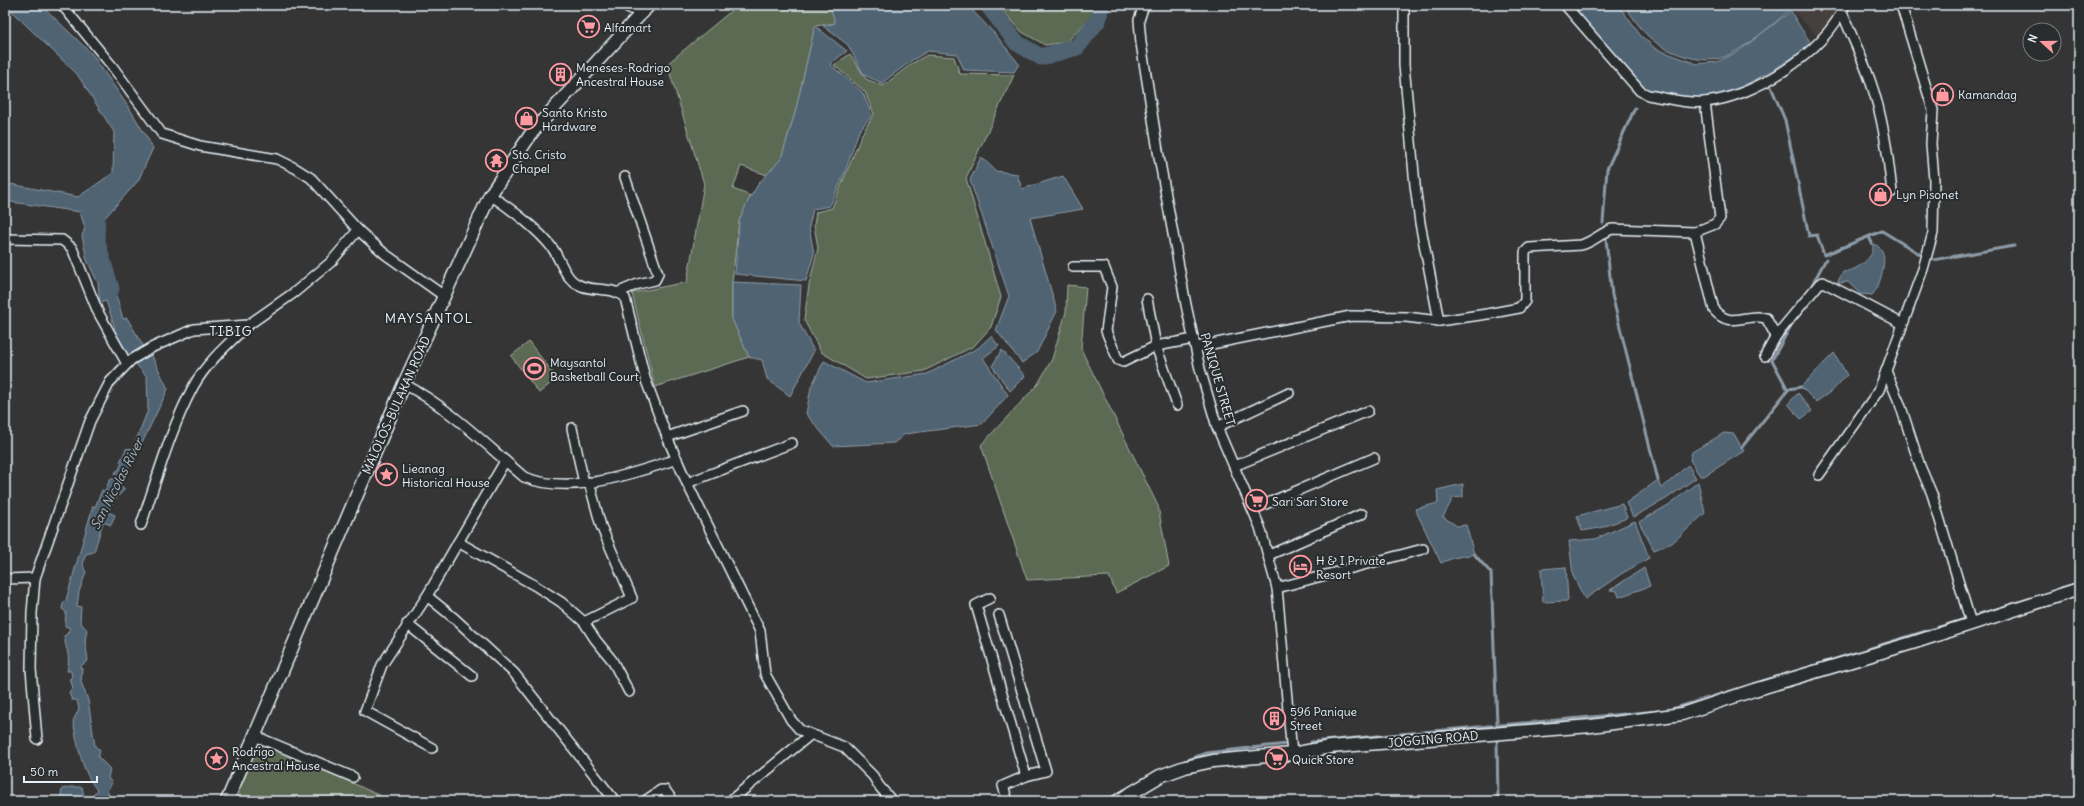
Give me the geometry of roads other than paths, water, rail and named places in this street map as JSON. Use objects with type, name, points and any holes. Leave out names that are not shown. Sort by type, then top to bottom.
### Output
[{"type":"street","points":[[62,5],[112,66],[162,134],[200,146],[277,159],[295,168],[311,178],[358,230],[385,254],[444,296]]},
{"type":"street","points":[[625,5],[646,9]]},
{"type":"street","name":"PANIQUE STREET","points":[[1144,5],[1139,20],[1141,43],[1159,157],[1200,369],[1217,427],[1254,509],[1269,555],[1277,588],[1292,754]]},
{"type":"street","points":[[1404,5],[1404,65],[1412,162],[1420,223],[1439,321]]},
{"type":"street","points":[[1565,5],[1640,90],[1648,95],[1705,102],[1735,95],[1785,70],[1822,38],[1844,9]]},
{"type":"street","points":[[1819,475],[1879,390],[1901,323],[1930,247],[1935,211],[1931,144],[1933,110],[1901,5]]},
{"type":"street","name":"MALOLOS-BULAKAN ROAD","points":[[227,801],[404,384],[490,195],[533,131],[646,9]]},
{"type":"street","points":[[1844,9],[1877,105],[1885,140],[1892,192]]},
{"type":"street","points":[[1073,267],[1104,267],[1112,287],[1106,331],[1118,360],[1123,362],[1156,346],[1195,343],[1351,316],[1406,317],[1439,321],[1487,314],[1522,305],[1525,301],[1525,252],[1529,248],[1581,245],[1588,243],[1605,231],[1612,229],[1695,232],[1715,224],[1720,218],[1705,102]]},
{"type":"street","points":[[490,195],[508,206],[552,249],[575,284],[588,289],[619,292],[638,284],[655,280],[658,276],[625,177]]},
{"type":"street","points":[[141,525],[172,434],[194,386],[217,356],[248,324],[295,292],[331,262],[358,230]]},
{"type":"street","points":[[1695,232],[1714,310],[1719,316],[1727,321],[1756,315],[1766,318],[1776,336]]},
{"type":"street","points":[[5,239],[62,240],[72,248],[98,312],[129,362]]},
{"type":"street","points":[[1765,356],[1776,336],[1819,284],[1823,282],[1901,323]]},
{"type":"street","points":[[619,292],[625,298],[628,305],[645,378],[667,437],[687,483],[760,630],[765,674],[791,720],[800,730],[844,747],[873,776],[879,786],[892,801]]},
{"type":"street","points":[[1147,299],[1156,346],[1177,405]]},
{"type":"street","points":[[37,739],[31,669],[35,578],[90,421],[110,382],[129,362],[153,347],[194,329],[248,324]]},
{"type":"street","points":[[1886,371],[1900,404],[1920,466],[1932,494],[1971,623]]},
{"type":"street","points":[[404,384],[428,396],[458,418],[524,477],[537,482],[586,482],[625,476],[677,459]]},
{"type":"street","points":[[1217,427],[1289,393]]},
{"type":"street","points":[[667,437],[743,411]]},
{"type":"street","points":[[1234,466],[1368,411]]},
{"type":"street","points":[[572,428],[586,482],[601,526],[632,598],[584,622]]},
{"type":"street","points":[[687,483],[792,443]]},
{"type":"street","points":[[1254,509],[1374,458]]},
{"type":"street","points":[[432,748],[365,711],[382,665],[407,624],[427,596],[505,461]]},
{"type":"street","points":[[1269,555],[1362,514]]},
{"type":"street","points":[[458,542],[561,602],[584,622],[595,639],[612,660],[629,692]]},
{"type":"street","points":[[1277,588],[1423,549]]},
{"type":"street","points":[[5,579],[35,578]]},
{"type":"street","name":"JOGGING ROAD","points":[[1118,801],[1160,776],[1185,767],[1213,761],[1292,754],[1330,747],[1591,726],[1682,714],[1754,690],[1912,643],[2079,589]]},
{"type":"street","points":[[427,596],[454,618],[514,673],[615,801]]},
{"type":"street","points":[[990,598],[976,605],[1026,776]]},
{"type":"street","points":[[999,615],[1046,771],[1026,776],[1003,786],[1008,801]]},
{"type":"street","points":[[407,624],[472,676]]},
{"type":"street","points":[[730,801],[810,735]]},
{"type":"street","points":[[254,736],[353,777]]},
{"type":"street","points":[[645,801],[661,790],[665,790],[673,801]]},
{"type":"water","points":[[5,5],[41,5],[92,54],[133,114],[153,148],[138,181],[101,222],[94,238],[99,248],[99,259],[117,298],[123,319],[127,318],[144,347],[125,358],[111,330],[115,328],[106,301],[100,303],[98,283],[87,260],[82,236],[85,228],[80,212],[5,201],[5,183],[78,197],[113,173],[114,132],[77,74]]},
{"type":"water","points":[[830,5],[967,5],[995,34],[1019,64],[1014,72],[964,70],[957,54],[928,51],[911,61],[882,83],[864,75],[848,45],[823,26],[835,23]]},
{"type":"water","points":[[1570,5],[1618,5],[1641,36],[1656,49],[1697,64],[1717,62],[1739,51],[1791,11],[1812,45],[1776,68],[1731,93],[1693,98],[1643,91]]},
{"type":"water","points":[[1624,5],[1794,5],[1768,28],[1736,51],[1717,59],[1709,60],[1680,55],[1654,41],[1645,33]]},
{"type":"water","points":[[815,26],[847,51],[830,64],[863,93],[872,115],[859,131],[845,172],[830,206],[813,209],[809,227],[814,254],[806,281],[735,274],[739,221],[748,201],[759,183],[781,159],[795,113]]},
{"type":"water","points":[[981,157],[996,171],[1017,174],[1022,189],[1063,176],[1083,209],[1030,218],[1057,311],[1037,352],[1022,363],[996,330],[1009,296],[970,180]]},
{"type":"water","points":[[1872,243],[1883,252],[1884,265],[1878,286],[1872,295],[1860,294],[1848,282],[1837,283],[1843,272],[1859,267],[1864,263],[1872,253]]},
{"type":"water","points":[[732,282],[801,285],[799,323],[814,351],[790,396],[767,379],[762,360],[749,357],[732,319]]},
{"type":"water","points":[[991,336],[999,346],[983,358],[1008,395],[982,424],[905,434],[894,443],[833,446],[806,414],[811,387],[824,361],[866,383],[927,374],[978,348]]},
{"type":"water","points":[[1002,350],[1025,376],[1010,391],[992,366]]},
{"type":"water","points":[[1834,353],[1847,375],[1833,390],[1816,402],[1801,387]]},
{"type":"water","points":[[151,354],[168,389],[132,464],[126,470],[126,474],[120,482],[120,486],[124,488],[124,490],[112,503],[108,512],[115,515],[111,525],[103,522],[94,552],[86,554],[85,556],[83,566],[86,572],[79,592],[77,606],[81,607],[80,622],[87,630],[85,640],[88,660],[80,667],[82,669],[81,682],[88,700],[95,746],[100,751],[98,757],[110,769],[108,778],[112,783],[107,791],[110,796],[109,801],[93,801],[91,797],[97,790],[84,766],[73,721],[79,709],[77,700],[72,700],[69,693],[73,688],[70,678],[72,678],[71,671],[67,671],[68,657],[64,636],[70,628],[65,626],[66,612],[62,609],[66,600],[93,506],[95,507],[102,490],[105,491],[110,479],[114,479],[116,471],[118,471],[122,463],[120,462],[126,449],[133,448],[148,410],[147,377],[135,363]]},
{"type":"water","points":[[1798,393],[1812,411],[1801,419],[1788,404]]},
{"type":"water","points":[[1724,433],[1734,434],[1744,451],[1704,476],[1700,476],[1690,460],[1692,452]]},
{"type":"water","points":[[1688,465],[1696,478],[1666,499],[1633,517],[1626,503],[1658,480],[1661,489]]},
{"type":"water","points":[[1698,482],[1705,513],[1672,543],[1654,550],[1639,522],[1670,504]]},
{"type":"water","points":[[1463,484],[1463,497],[1453,498],[1443,517],[1457,526],[1466,525],[1474,554],[1453,558],[1441,563],[1415,509],[1438,503],[1437,490]]},
{"type":"water","points":[[1622,504],[1627,518],[1600,528],[1582,531],[1577,516]]},
{"type":"water","points":[[1635,521],[1649,558],[1621,574],[1585,599],[1573,576],[1569,541],[1595,539]]},
{"type":"water","points":[[1566,567],[1568,601],[1543,602],[1541,569]]},
{"type":"water","points":[[1644,568],[1650,586],[1619,597],[1617,591],[1610,590]]},
{"type":"water","points":[[82,787],[85,801],[60,801],[62,789]]},
{"type":"waterway","points":[[988,5],[1017,43],[1041,57],[1077,47],[1098,20],[1101,5]]},
{"type":"waterway","points":[[1769,82],[1785,120],[1809,236],[1817,235],[1824,255],[1882,231],[1923,256]]},
{"type":"waterway","points":[[1603,223],[1607,169],[1635,108]]},
{"type":"waterway","name":"San Nicolas River","points":[[97,210],[96,239],[111,289]]},
{"type":"waterway","points":[[1869,237],[1872,243]]},
{"type":"waterway","points":[[1606,239],[1612,295],[1658,480]]},
{"type":"waterway","points":[[1933,260],[2014,246]]},
{"type":"waterway","points":[[1811,287],[1826,259]]},
{"type":"waterway","points":[[1742,447],[1788,390],[1772,360],[1794,320]]},
{"type":"waterway","points":[[1788,389],[1801,387]]},
{"type":"waterway","points":[[1474,554],[1491,573],[1497,723]]},
{"type":"waterway","points":[[2061,588],[2079,583]]},
{"type":"waterway","points":[[1979,614],[2024,601]]},
{"type":"waterway","points":[[1311,742],[1669,710],[1965,619]]},
{"type":"waterway","points":[[1497,738],[1498,801]]},
{"type":"waterway","points":[[1180,763],[1206,753],[1287,744]]},
{"type":"waterway","points":[[1105,801],[1132,786]]},
{"type":"place","name":"Alfamart","points":[[588,27]]},
{"type":"place","name":"Meneses-Rodrigo Ancestral House","points":[[561,74]]},
{"type":"place","name":"Kamandag","points":[[1942,94]]},
{"type":"place","name":"Santo Kristo Hardware","points":[[527,119]]},
{"type":"place","name":"Sto. Cristo Chapel","points":[[497,161]]},
{"type":"place","name":"Lyn Pisonet","points":[[1880,194]]},
{"type":"place","name":"Maysantol Basketball Court","points":[[535,369]]},
{"type":"place","name":"Lieanag Historical House","points":[[386,475]]},
{"type":"place","name":"Sari Sari Store","points":[[1256,501]]},
{"type":"place","name":"H & I Private Resort","points":[[1301,567]]},
{"type":"place","name":"596 Panique Street","points":[[1275,718]]},
{"type":"place","name":"Rodrigo Ancestral House","points":[[217,758]]},
{"type":"place","name":"Quick Store","points":[[1276,759]]},
{"type":"district","name":"MAYSANTOL","points":[[429,318]]},
{"type":"district","name":"TIBIG","points":[[231,331]]}]
